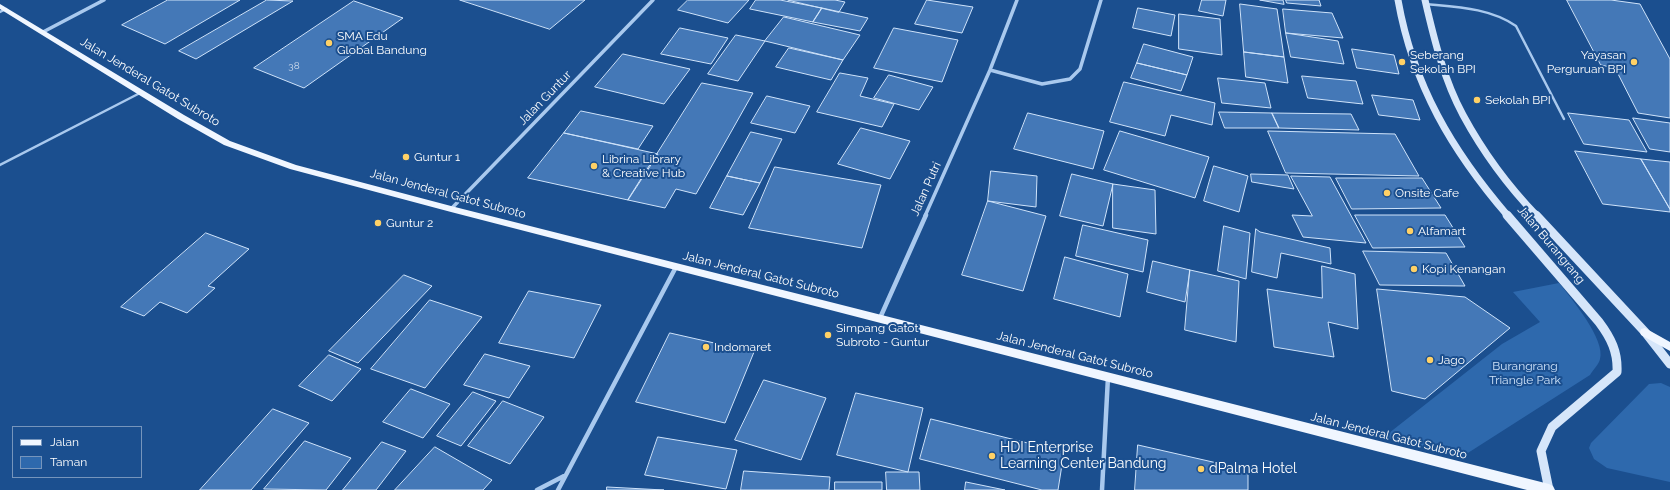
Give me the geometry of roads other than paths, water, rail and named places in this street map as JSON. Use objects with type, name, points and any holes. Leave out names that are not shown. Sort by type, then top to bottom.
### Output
[{"type":"main road","name":"Jalan Jenderal Gatot Subroto","points":[[2,9],[43,32],[140,93],[227,143],[293,167],[676,267],[1108,376],[1549,490]]},
{"type":"main road","points":[[1645,332],[1670,347]]},
{"type":"street","points":[[43,32],[104,0]]},
{"type":"street","name":"Jalan Guntur","points":[[451,209],[653,0]]},
{"type":"street","name":"Jalan Putri","points":[[880,318],[990,70],[1017,0]]},
{"type":"street","points":[[990,70],[1042,84],[1070,79],[1080,70],[1101,0]]},
{"type":"street","name":"Jalan Burangrang","points":[[1398,0],[1405,38],[1418,77],[1448,136],[1473,172],[1502,208],[1592,314],[1610,338],[1618,356],[1617,372],[1552,427],[1541,451],[1549,490]]},
{"type":"street","name":"Jalan Burangrang","points":[[1425,2],[1435,41],[1453,93],[1463,116],[1497,169],[1532,211],[1645,332],[1670,364]]},
{"type":"street","points":[[558,490],[676,267]]},
{"type":"street","points":[[1102,490],[1108,376]]},
{"type":"street","points":[[537,490],[565,476]]},
{"type":"lane","points":[[1425,2],[1483,12],[1498,16],[1516,26],[1564,119]]},
{"type":"lane","points":[[0,165],[140,93]]},
{"type":"place","name":"SMA Edu Global Bandung","points":[[329,43]]},
{"type":"place","name":"Seberang Sekolah BPI","points":[[1402,62]]},
{"type":"place","name":"Yayasan Perguruan BPI","points":[[1634,62]]},
{"type":"place","name":"Sekolah BPI","points":[[1477,100]]},
{"type":"place","name":"Guntur 1","points":[[406,157]]},
{"type":"place","name":"Librina Library & Creative Hub","points":[[594,166]]},
{"type":"place","name":"Onsite Cafe","points":[[1387,193]]},
{"type":"place","name":"Guntur 2","points":[[378,223]]},
{"type":"place","name":"Alfamart","points":[[1410,231]]},
{"type":"place","name":"Kopi Kenangan","points":[[1414,269]]},
{"type":"place","name":"Simpang Gatot Subroto - Guntur","points":[[828,335]]},
{"type":"place","name":"Indomaret","points":[[706,347]]},
{"type":"place","name":"Jago","points":[[1430,360]]},
{"type":"place","name":"HDI Enterprise Learning Center Bandung","points":[[992,456]]},
{"type":"place","name":"dPalma Hotel","points":[[1201,469]]},
{"type":"park label","name":"Burangrang Triangle Park","points":[[1525,373]]}]
